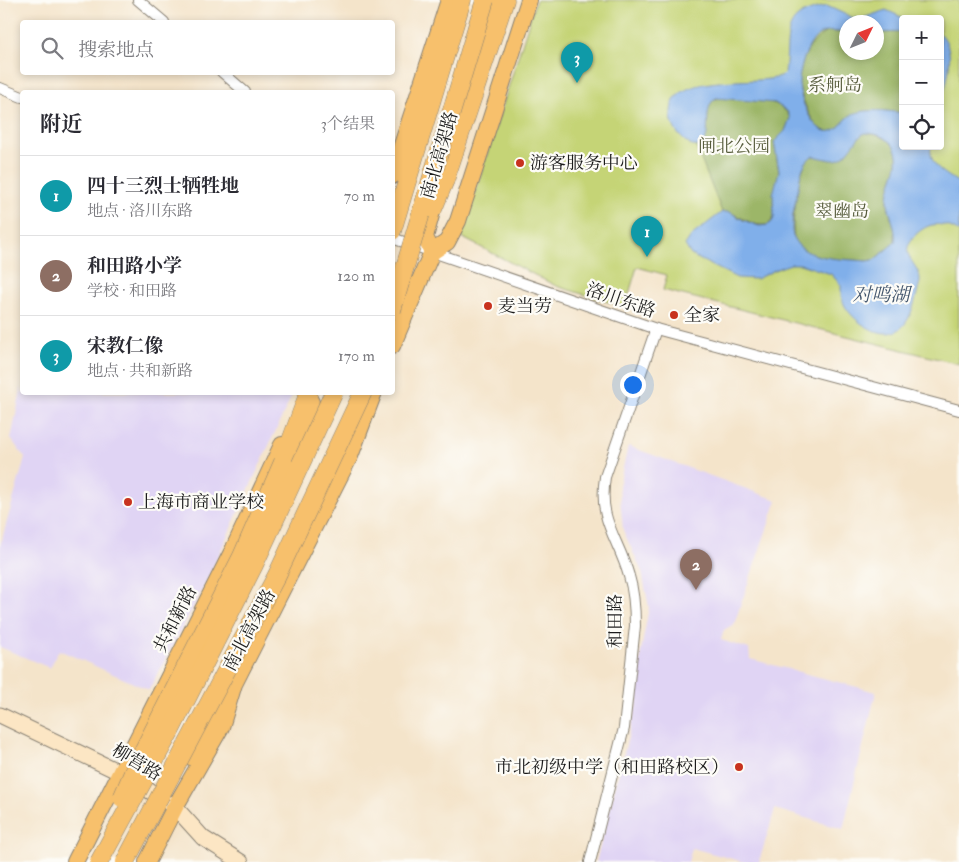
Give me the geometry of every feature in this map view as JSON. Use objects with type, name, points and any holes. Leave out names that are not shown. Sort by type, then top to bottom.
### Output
[{"type":"highway","name":"南北高架路","points":[[395,221],[462,0]]},
{"type":"highway","name":"南北高架路","points":[[395,302],[485,0]]},
{"type":"highway","points":[[404,276],[445,180],[505,0]]},
{"type":"highway","points":[[99,862],[116,812],[138,761],[242,556],[283,462],[309,395]]},
{"type":"highway","name":"南北高架路","points":[[99,862],[171,730],[254,565],[333,395]]},
{"type":"highway","name":"南北高架路","points":[[126,862],[278,576],[362,395]]},
{"type":"main road","points":[[395,167],[449,0]]},
{"type":"main road","points":[[432,252],[425,236],[495,0]]},
{"type":"main road","points":[[395,339],[432,252],[447,242],[458,222],[529,0]]},
{"type":"main road","name":"共和新路","points":[[92,862],[128,777],[234,548],[309,395]]},
{"type":"main road","points":[[134,862],[170,804],[234,684],[350,456],[373,395]]},
{"type":"main road","name":"柳营路","points":[[0,715],[128,777],[170,804],[204,838],[242,862]]},
{"type":"main road","name":"共和新路","points":[[75,862],[128,777]]},
{"type":"main road","points":[[147,862],[170,804]]},
{"type":"street","points":[[138,0],[162,20]]},
{"type":"street","points":[[225,75],[243,90]]},
{"type":"street","points":[[0,88],[20,96]]},
{"type":"street","name":"洛川东路","points":[[395,239],[656,329],[959,410]]},
{"type":"street","name":"和田路","points":[[590,862],[624,728],[635,626],[635,609],[629,575],[608,526],[603,507],[603,492],[605,477],[656,329]]},
{"type":"shaded area","name":"上海市商业学校","points":[[20,395],[292,395],[203,589],[149,690],[59,650],[50,668],[0,647],[0,546],[25,458],[11,439]]},
{"type":"shaded area","points":[[628,446],[777,500],[734,624],[724,630],[721,640],[749,649],[750,659],[876,692],[843,829],[775,809],[759,862],[744,862],[692,848],[688,862],[596,862],[637,702],[641,651],[649,607],[642,572],[623,530],[619,486]]},
{"type":"green space","name":"闸北公园","points":[[536,0],[959,0],[959,364],[663,290],[667,275],[637,267],[625,307],[556,286],[461,237]]},
{"type":"green space","name":"系舸岛","points":[[829,31],[839,32],[839,60],[884,60],[884,33],[899,32],[899,113],[865,111],[849,117],[837,129],[829,132],[822,130],[816,125],[804,102],[799,78],[806,54],[822,35]]},
{"type":"green space","points":[[723,97],[751,98],[770,102],[778,105],[790,118],[785,131],[774,142],[779,171],[774,217],[768,225],[755,224],[734,214],[722,212],[696,147],[703,142],[706,135],[710,105],[714,100]]},
{"type":"green space","name":"翠幽岛","points":[[864,133],[883,137],[892,144],[896,151],[897,165],[888,200],[895,231],[895,242],[874,260],[839,259],[810,254],[796,244],[794,237],[794,213],[802,170],[811,156],[846,154]]},
{"type":"water","name":"对鸣湖","points":[[827,6],[847,15],[839,15],[839,32],[826,32],[820,34],[811,43],[805,56],[799,82],[803,103],[815,124],[825,131],[830,131],[837,128],[849,116],[859,112],[878,110],[899,113],[899,150],[931,150],[932,159],[935,164],[959,183],[959,232],[947,226],[932,225],[915,235],[909,244],[908,253],[919,274],[920,282],[908,320],[900,329],[893,332],[876,331],[860,323],[843,302],[841,285],[831,274],[800,264],[791,264],[756,279],[737,278],[691,255],[685,245],[691,236],[722,212],[730,212],[743,220],[759,226],[768,225],[772,222],[774,217],[773,194],[779,171],[774,142],[785,131],[790,118],[787,111],[775,103],[716,98],[711,103],[708,111],[705,142],[700,146],[692,146],[680,136],[673,125],[671,115],[674,101],[684,91],[698,85],[769,79],[782,76],[785,73],[790,28],[801,15]],"holes":[[[864,133],[880,136],[892,144],[897,158],[888,200],[895,231],[895,242],[874,260],[866,261],[819,256],[799,246],[793,237],[792,225],[800,179],[805,164],[812,156],[832,160],[842,157]]]},
{"type":"water","name":"对鸣湖","points":[[886,10],[899,16],[899,32],[884,33],[884,15],[872,15]]},
{"type":"water","points":[[944,39],[949,58],[944,90]]},
{"type":"place","name":"宋教仁像","points":[[577,83]]},
{"type":"place","name":"游客服务中心","points":[[520,163]]},
{"type":"place","name":"四十三烈士牺牲地","points":[[647,257]]},
{"type":"place","name":"麦当劳","points":[[488,306]]},
{"type":"place","name":"全家","points":[[674,315]]},
{"type":"place","name":"上海市商业学校","points":[[128,502]]},
{"type":"place","name":"和田路小学","points":[[696,590]]},
{"type":"place","name":"市北初级中学（和田路校区）","points":[[739,767]]}]
